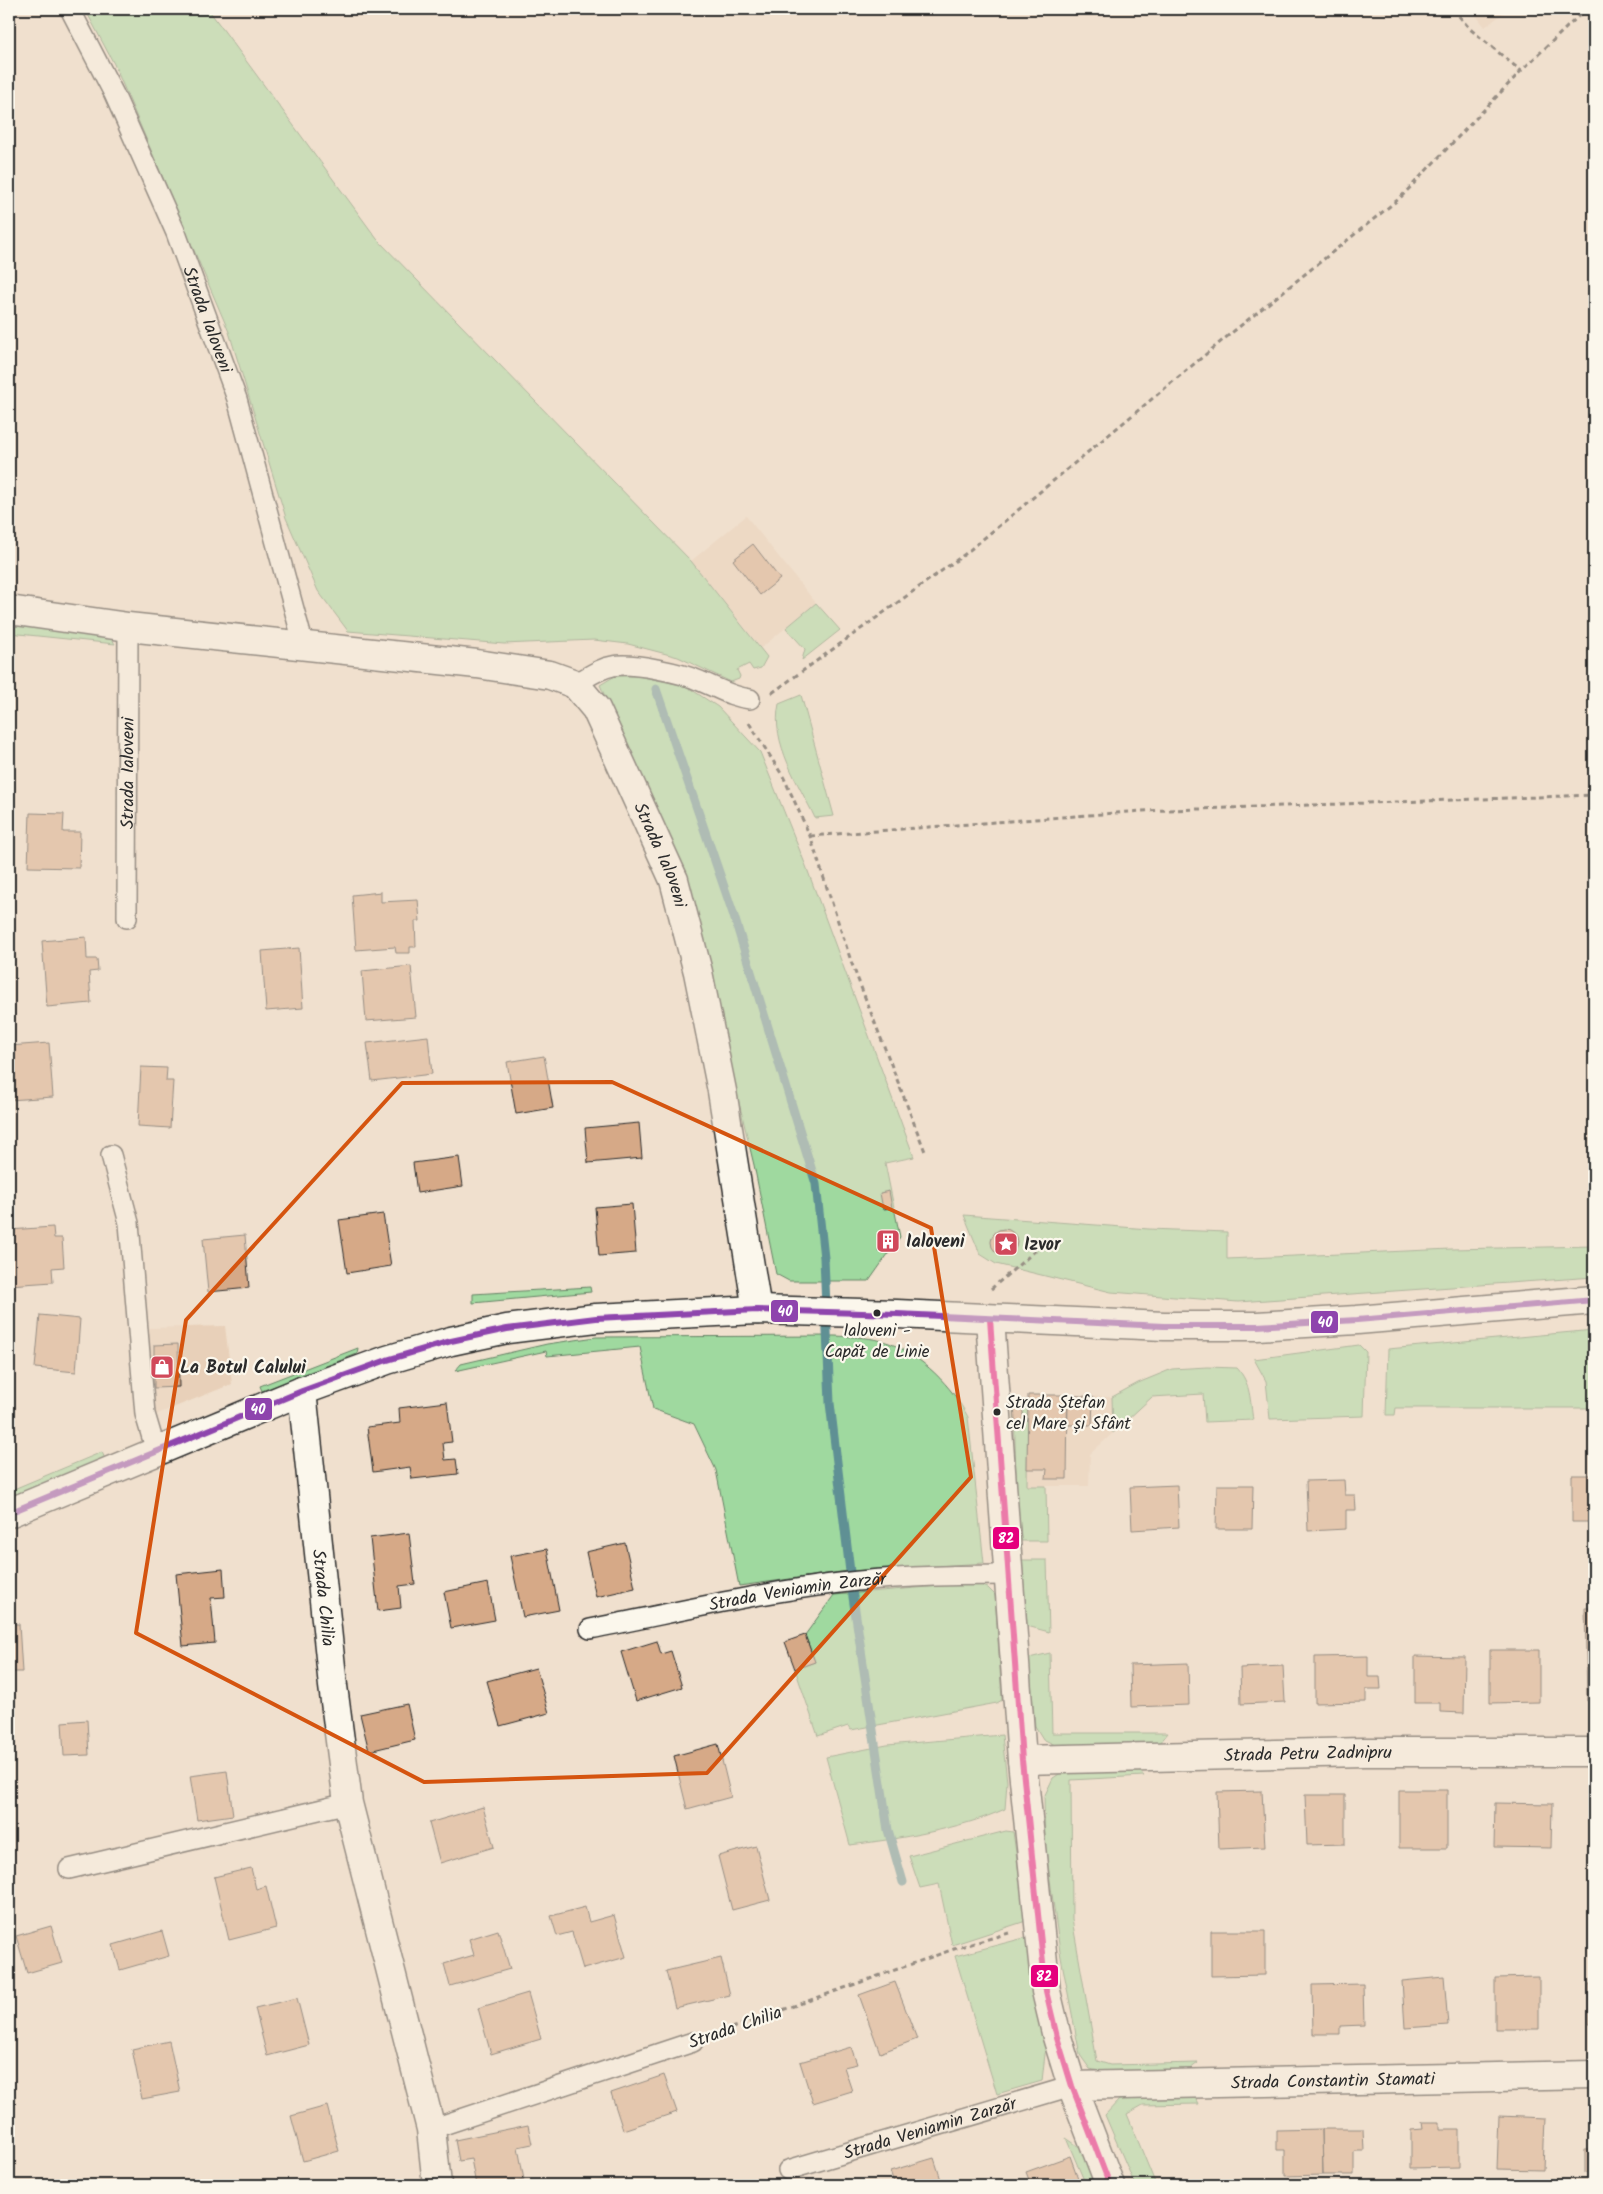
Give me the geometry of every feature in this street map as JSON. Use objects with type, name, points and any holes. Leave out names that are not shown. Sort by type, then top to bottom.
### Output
[{"type":"street","points":[[9,610],[128,627],[477,664],[550,675],[576,684]]},
{"type":"street","name":"Strada Ialoveni","points":[[576,684],[596,709],[674,880],[698,972],[718,1073],[757,1310]]},
{"type":"street","points":[[9,1513],[302,1391],[387,1360],[451,1341],[507,1329],[596,1318],[757,1310],[1164,1326],[1257,1326],[1357,1320],[1594,1300]]},
{"type":"street","points":[[990,1319],[1007,1575],[1022,1760],[1046,1991],[1057,2037],[1072,2086],[1110,2185]]},
{"type":"street","name":"Strada Chilia","points":[[302,1391],[333,1686],[348,1803],[409,2039],[430,2130],[437,2185]]},
{"type":"street","name":"Strada Petru Zadnipru","points":[[1022,1760],[1363,1752],[1594,1752]]},
{"type":"street","name":"Strada Constantin Stamati","points":[[1072,2086],[1594,2075]]},
{"type":"lane","name":"Strada Ialoveni","points":[[70,9],[114,94],[176,234],[237,399],[304,646]]},
{"type":"lane","name":"Strada Ialoveni","points":[[127,918],[128,627]]},
{"type":"lane","points":[[576,684],[596,671],[615,665],[666,670],[742,698]]},
{"type":"lane","points":[[111,1154],[128,1216],[145,1414],[156,1451]]},
{"type":"lane","name":"Strada Veniamin Zarzăr","points":[[590,1629],[735,1600],[840,1583],[944,1575],[1007,1575]]},
{"type":"lane","points":[[69,1869],[348,1803]]},
{"type":"lane","name":"Strada Chilia","points":[[430,2130],[693,2042]]},
{"type":"lane","name":"Strada Veniamin Zarzăr","points":[[788,2170],[1072,2086]]},
{"type":"path","points":[[1453,9],[1470,29],[1521,71]]},
{"type":"path","points":[[926,1154],[852,964],[810,836],[784,778],[742,698],[770,694],[787,684],[964,554],[1229,335],[1400,198],[1521,71],[1586,9]]},
{"type":"path","points":[[810,836],[1142,811],[1594,796]]},
{"type":"path","points":[[991,1289],[1042,1245]]},
{"type":"path","name":"Strada Chilia","points":[[693,2042],[954,1949],[1039,1925]]},
{"type":"highlighted area","points":[[612,1082],[931,1228],[971,1477],[707,1773],[424,1782],[136,1633],[186,1320],[402,1083]]},
{"type":"shaded area","points":[[1471,9],[1509,9],[1485,27]]},
{"type":"shaded area","points":[[746,516],[816,603],[761,648],[691,561]]},
{"type":"shaded area","points":[[225,1326],[232,1384],[155,1415],[151,1399],[148,1328]]},
{"type":"shaded area","points":[[1028,1395],[1112,1397],[1113,1433],[1090,1454],[1089,1486],[1027,1486]]},
{"type":"green space","points":[[85,9],[208,9],[377,239],[691,561],[767,657],[761,668],[753,670],[749,664],[737,670],[740,676],[739,679],[731,682],[678,657],[628,644],[594,640],[504,644],[348,631],[318,591],[286,518],[229,332],[114,64]]},
{"type":"green space","points":[[816,603],[840,630],[802,660],[805,649],[786,628]]},
{"type":"green space","points":[[9,622],[110,636],[115,644],[9,633]]},
{"type":"green space","points":[[615,676],[638,676],[686,686],[718,707],[760,752],[806,866],[914,1157],[885,1163],[900,1237],[869,1281],[789,1281],[776,1274],[754,1165],[685,878],[600,685]]},
{"type":"green space","points":[[801,695],[834,816],[815,818],[794,777],[782,748],[777,719],[779,704]]},
{"type":"green space","points":[[964,1215],[1149,1229],[1227,1232],[1227,1259],[1451,1249],[1594,1246],[1594,1277],[1238,1302],[1111,1292],[996,1264],[980,1254]]},
{"type":"green space","points":[[590,1287],[591,1292],[473,1303],[473,1294]]},
{"type":"green space","points":[[1594,1330],[1594,1408],[1396,1408],[1395,1415],[1386,1415],[1388,1349]]},
{"type":"green space","points":[[835,1336],[889,1343],[924,1364],[954,1394],[968,1417],[984,1563],[841,1572],[739,1586],[716,1470],[694,1424],[653,1409],[640,1347],[547,1356],[546,1351],[455,1371],[461,1364],[547,1344],[596,1337]]},
{"type":"green space","points":[[1359,1345],[1366,1352],[1364,1416],[1270,1419],[1266,1381],[1254,1359]]},
{"type":"green space","points":[[358,1348],[357,1354],[262,1391],[260,1386]]},
{"type":"green space","points":[[1237,1368],[1247,1386],[1253,1420],[1205,1422],[1203,1394],[1152,1397],[1113,1433],[1112,1397],[1138,1383],[1172,1369]]},
{"type":"green space","points":[[1014,1402],[1028,1402],[1027,1486],[1046,1486],[1047,1541],[1021,1541],[1016,1482]]},
{"type":"green space","points":[[102,1452],[105,1459],[9,1499],[9,1491]]},
{"type":"green space","points":[[1022,1560],[1047,1560],[1049,1632],[1027,1626]]},
{"type":"green space","points":[[975,1583],[988,1588],[995,1595],[1002,1700],[997,1703],[851,1730],[848,1726],[818,1736],[795,1669],[815,1662],[805,1635],[834,1595]]},
{"type":"green space","points":[[1050,1653],[1052,1733],[1168,1733],[1156,1748],[1057,1746],[1043,1739],[1035,1726],[1029,1658]]},
{"type":"green space","points":[[1002,1735],[1007,1782],[1005,1809],[949,1828],[888,1840],[850,1845],[826,1757],[887,1745]]},
{"type":"green space","points":[[1137,1768],[1144,1776],[1071,1780],[1072,1919],[1097,2061],[1110,2065],[1198,2063],[1183,2074],[1117,2075],[1090,2069],[1080,2055],[1060,1952],[1045,1843],[1044,1797],[1053,1778],[1064,1771]]},
{"type":"green space","points":[[1006,1831],[1013,1832],[1026,1921],[952,1945],[939,1884],[920,1888],[909,1856]]},
{"type":"green space","points":[[1028,1937],[1046,2045],[1042,2081],[997,2094],[955,1956]]},
{"type":"green space","points":[[1194,2095],[1198,2104],[1143,2105],[1127,2114],[1156,2185],[1135,2185],[1105,2115],[1119,2100]]},
{"type":"green space","points":[[1066,2138],[1081,2148],[1098,2185],[1086,2185]]},
{"type":"building","points":[[753,544],[780,579],[760,595],[733,560]]},
{"type":"building","points":[[30,813],[64,814],[63,832],[80,832],[79,868],[28,867]]},
{"type":"building","points":[[381,892],[381,902],[418,900],[420,921],[415,921],[416,947],[410,947],[410,953],[396,953],[395,947],[356,950],[352,895]]},
{"type":"building","points":[[86,937],[87,959],[97,959],[98,971],[89,972],[91,1003],[47,1007],[42,941]]},
{"type":"building","points":[[299,948],[303,1008],[266,1011],[262,951]]},
{"type":"building","points":[[411,966],[416,1017],[366,1021],[362,971]]},
{"type":"building","points":[[428,1036],[432,1074],[372,1081],[367,1043]]},
{"type":"building","points":[[49,1043],[53,1097],[9,1100],[9,1046]]},
{"type":"building","points":[[544,1056],[553,1108],[516,1114],[507,1062]]},
{"type":"building","points":[[141,1067],[167,1068],[166,1081],[173,1081],[170,1128],[138,1126]]},
{"type":"building","points":[[639,1123],[642,1158],[588,1163],[585,1128]]},
{"type":"building","points":[[459,1157],[463,1186],[417,1193],[413,1163]]},
{"type":"building","points":[[889,1191],[892,1208],[883,1209],[880,1193]]},
{"type":"building","points":[[632,1204],[636,1253],[599,1256],[595,1207]]},
{"type":"building","points":[[383,1214],[391,1266],[347,1273],[339,1220]]},
{"type":"building","points":[[53,1227],[54,1238],[62,1238],[64,1267],[52,1268],[53,1282],[9,1285],[9,1230]]},
{"type":"building","points":[[1004,1229],[1014,1232],[1017,1242],[1014,1252],[1004,1255],[994,1252],[991,1242],[994,1232]]},
{"type":"building","name":"Ialoveni","points":[[894,1230],[898,1233],[882,1253],[878,1250]]},
{"type":"building","points":[[245,1235],[249,1288],[208,1292],[203,1239]]},
{"type":"building","points":[[40,1315],[80,1319],[76,1372],[35,1368]]},
{"type":"building","points":[[178,1344],[179,1387],[154,1388],[154,1345]]},
{"type":"building","points":[[1028,1395],[1068,1395],[1067,1479],[1046,1479],[1047,1469],[1027,1469]]},
{"type":"building","points":[[1068,1395],[1093,1397],[1092,1425],[1067,1425]]},
{"type":"building","points":[[447,1402],[452,1442],[443,1443],[445,1460],[456,1459],[458,1474],[412,1479],[410,1467],[373,1472],[367,1427],[400,1423],[399,1408]]},
{"type":"building","points":[[1014,1402],[1023,1402],[1023,1421],[1015,1421]]},
{"type":"building","points":[[1572,1475],[1594,1475],[1594,1522],[1572,1522]]},
{"type":"building","points":[[1344,1480],[1345,1495],[1355,1495],[1356,1510],[1346,1510],[1346,1529],[1308,1531],[1306,1481]]},
{"type":"building","points":[[1177,1485],[1179,1527],[1132,1530],[1130,1487]]},
{"type":"building","points":[[1217,1485],[1253,1485],[1252,1529],[1216,1529]]},
{"type":"building","points":[[409,1533],[415,1584],[399,1586],[401,1608],[378,1611],[370,1538]]},
{"type":"building","points":[[625,1543],[635,1588],[596,1597],[586,1552]]},
{"type":"building","points":[[547,1549],[559,1610],[523,1617],[510,1556]]},
{"type":"building","points":[[223,1569],[225,1597],[211,1598],[215,1643],[183,1646],[176,1574]]},
{"type":"building","points":[[488,1583],[495,1620],[451,1628],[444,1592]]},
{"type":"building","points":[[1585,1608],[1594,1608],[1594,1700],[1587,1701]]},
{"type":"building","points":[[9,1624],[19,1624],[22,1672],[9,1672]]},
{"type":"building","points":[[805,1635],[815,1662],[795,1669],[785,1642]]},
{"type":"building","points":[[657,1641],[661,1654],[671,1651],[682,1687],[636,1701],[621,1652]]},
{"type":"building","points":[[1490,1650],[1539,1650],[1539,1702],[1490,1703]]},
{"type":"building","points":[[1368,1656],[1368,1677],[1380,1677],[1381,1689],[1366,1689],[1366,1702],[1315,1703],[1315,1657]]},
{"type":"building","points":[[1415,1656],[1465,1657],[1464,1713],[1440,1712],[1440,1703],[1415,1703]]},
{"type":"building","points":[[1188,1663],[1189,1705],[1131,1707],[1130,1665]]},
{"type":"building","points":[[1283,1666],[1285,1702],[1241,1704],[1240,1668]]},
{"type":"building","points":[[536,1668],[549,1713],[500,1726],[487,1681]]},
{"type":"building","points":[[407,1704],[415,1740],[369,1751],[360,1714]]},
{"type":"building","points":[[87,1720],[89,1755],[64,1756],[62,1722]]},
{"type":"building","points":[[718,1744],[731,1797],[687,1809],[674,1756]]},
{"type":"building","points":[[227,1771],[233,1815],[197,1820],[190,1776]]},
{"type":"building","points":[[1399,1790],[1447,1790],[1447,1848],[1399,1848]]},
{"type":"building","points":[[1262,1791],[1265,1847],[1219,1849],[1217,1792]]},
{"type":"building","points":[[1305,1795],[1345,1795],[1345,1844],[1307,1845]]},
{"type":"building","points":[[1495,1803],[1552,1804],[1551,1848],[1494,1847]]},
{"type":"building","points":[[1593,1804],[1594,1853],[1592,1853]]},
{"type":"building","points":[[483,1807],[494,1847],[440,1863],[429,1823]]},
{"type":"building","points":[[756,1846],[770,1900],[732,1910],[718,1856]]},
{"type":"building","points":[[251,1868],[256,1889],[266,1886],[276,1928],[229,1940],[214,1877]]},
{"type":"building","points":[[585,1907],[589,1922],[614,1915],[626,1957],[583,1969],[572,1932],[557,1936],[551,1916]]},
{"type":"building","points":[[51,1926],[62,1963],[27,1973],[16,1936]]},
{"type":"building","points":[[498,1930],[510,1969],[450,1986],[444,1964],[474,1955],[469,1939]]},
{"type":"building","points":[[162,1931],[169,1956],[120,1970],[113,1945]]},
{"type":"building","points":[[1211,1931],[1265,1931],[1265,1975],[1211,1976]]},
{"type":"building","points":[[721,1958],[730,1995],[675,2008],[666,1971]]},
{"type":"building","points":[[1444,1977],[1448,2025],[1405,2028],[1402,1981]]},
{"type":"building","points":[[1539,1977],[1539,2029],[1495,2029],[1495,1978]]},
{"type":"building","points":[[895,1982],[917,2039],[880,2053],[859,1995]]},
{"type":"building","points":[[1363,1984],[1364,2025],[1340,2026],[1340,2034],[1313,2034],[1312,1985]]},
{"type":"building","points":[[1589,1984],[1594,1984],[1594,2024],[1589,2024]]},
{"type":"building","points":[[528,1993],[541,2039],[491,2054],[478,2008]]},
{"type":"building","points":[[297,1998],[309,2045],[267,2056],[255,2008]]},
{"type":"building","points":[[169,2041],[180,2092],[142,2099],[132,2049]]},
{"type":"building","points":[[851,2047],[857,2064],[844,2067],[852,2091],[813,2103],[800,2062]]},
{"type":"building","points":[[664,2075],[677,2112],[623,2130],[611,2093]]},
{"type":"building","points":[[327,2106],[339,2151],[303,2161],[291,2116]]},
{"type":"building","points":[[1499,2116],[1545,2118],[1543,2170],[1497,2169]]},
{"type":"building","points":[[1422,2122],[1440,2122],[1440,2130],[1459,2130],[1459,2167],[1411,2168],[1411,2130],[1423,2129]]},
{"type":"building","points":[[528,2125],[532,2144],[518,2147],[524,2180],[496,2185],[476,2185],[471,2159],[459,2161],[455,2140]]},
{"type":"building","points":[[1322,2129],[1323,2175],[1285,2176],[1285,2150],[1277,2150],[1277,2130]]},
{"type":"building","points":[[1322,2129],[1363,2129],[1364,2151],[1354,2151],[1354,2175],[1323,2175]]},
{"type":"building","points":[[1585,2150],[1594,2150],[1594,2173],[1585,2173]]},
{"type":"building","points":[[1070,2156],[1079,2181],[1067,2185],[1031,2185],[1026,2172]]},
{"type":"building","points":[[934,2158],[942,2183],[952,2180],[953,2185],[895,2185],[890,2171]]},
{"type":"waterway","points":[[656,689],[733,913],[816,1184],[824,1258],[830,1403],[853,1597],[888,1830],[903,1882]]},
{"type":"transit line","name":"40","points":[[9,1513],[302,1391],[387,1360],[451,1341],[507,1329],[596,1318],[757,1310],[897,1314],[1164,1326],[1257,1326],[1357,1320],[1594,1300]]},
{"type":"transit line","name":"82","points":[[990,1319],[1022,1760],[1046,1991],[1057,2037],[1072,2086],[1110,2185]]},
{"type":"place","name":"Ialoveni","points":[[888,1241]]},
{"type":"place","name":"Izvor","points":[[1006,1244]]},
{"type":"place","name":"Ialoveni - Capăt de Linie","points":[[877,1313]]},
{"type":"place","name":"La Botul Calului","points":[[162,1367]]},
{"type":"place","name":"Strada Ștefan cel Mare și Sfânt","points":[[997,1412]]}]
